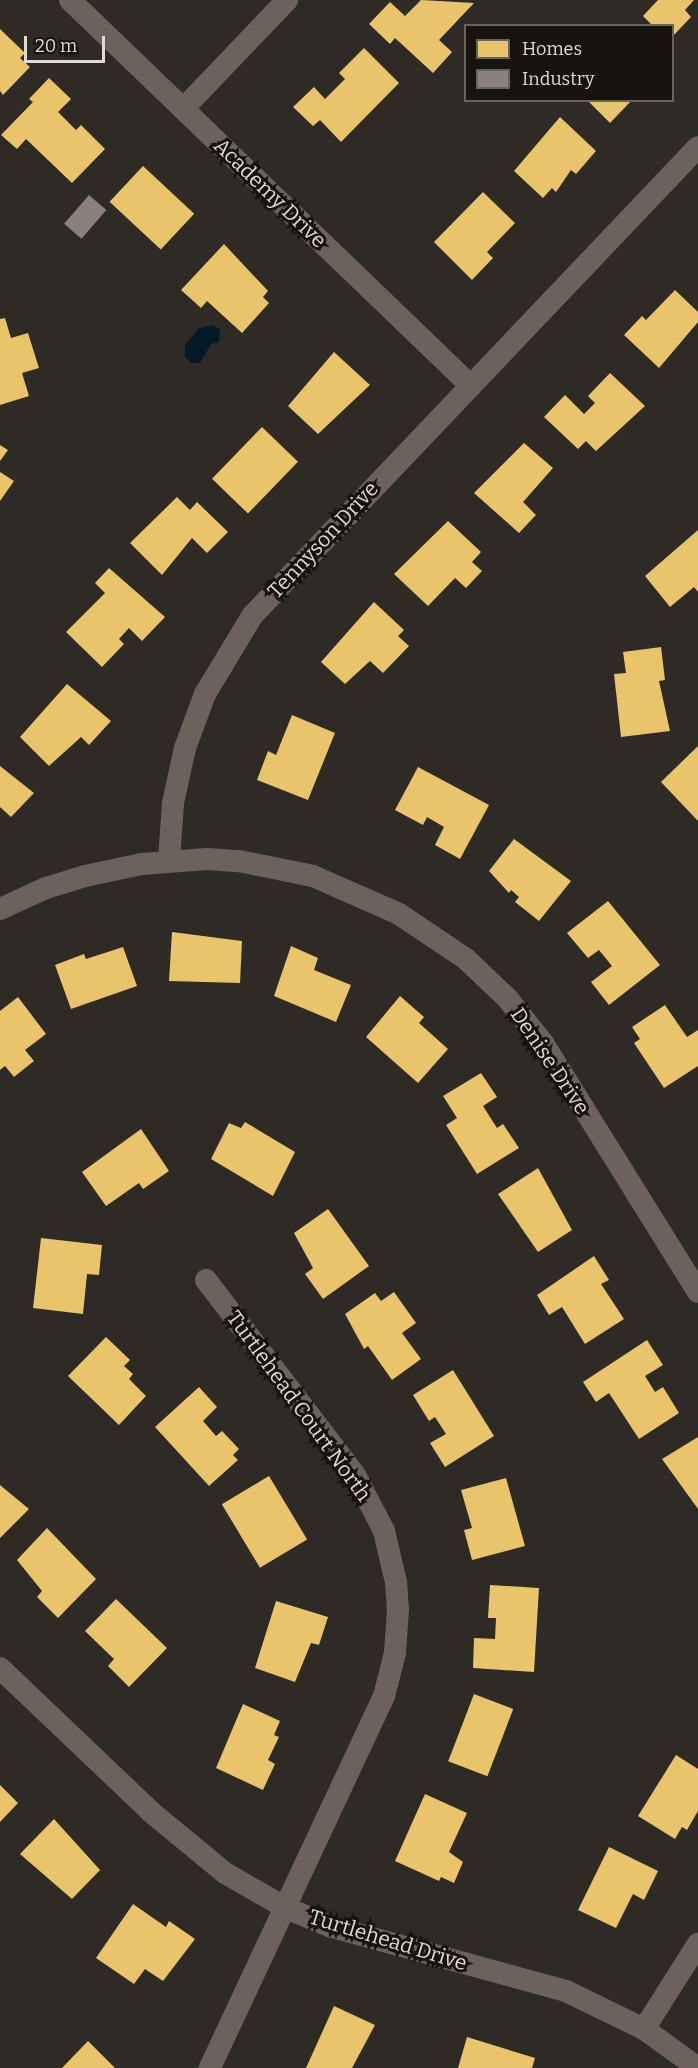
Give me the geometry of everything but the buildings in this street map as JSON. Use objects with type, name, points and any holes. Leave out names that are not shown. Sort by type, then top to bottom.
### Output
[{"type":"street","name":"Academy Drive","points":[[70,0],[470,385]]},
{"type":"street","points":[[183,109],[287,0]]},
{"type":"street","name":"Tennyson Drive","points":[[169,860],[173,803],[185,748],[205,694],[232,644],[277,587],[698,147]]},
{"type":"street","points":[[0,909],[46,888],[85,876],[169,860]]},
{"type":"street","name":"Denise Drive","points":[[169,860],[239,861],[314,876],[399,914],[466,959],[507,998],[543,1043],[698,1292]]},
{"type":"street","name":"Turtlehead Court North","points":[[206,1280],[355,1475],[384,1531],[396,1582],[395,1653],[384,1696],[210,2068]]},
{"type":"street","name":"Turtlehead Drive","points":[[0,1668],[151,1812],[225,1873],[286,1908],[351,1933],[567,1991],[644,2029],[698,2068]]},
{"type":"street","points":[[644,2029],[698,1944]]},
{"type":"water","points":[[213,325],[220,330],[219,342],[211,344],[200,363],[192,363],[185,357],[185,345],[199,328]]}]
